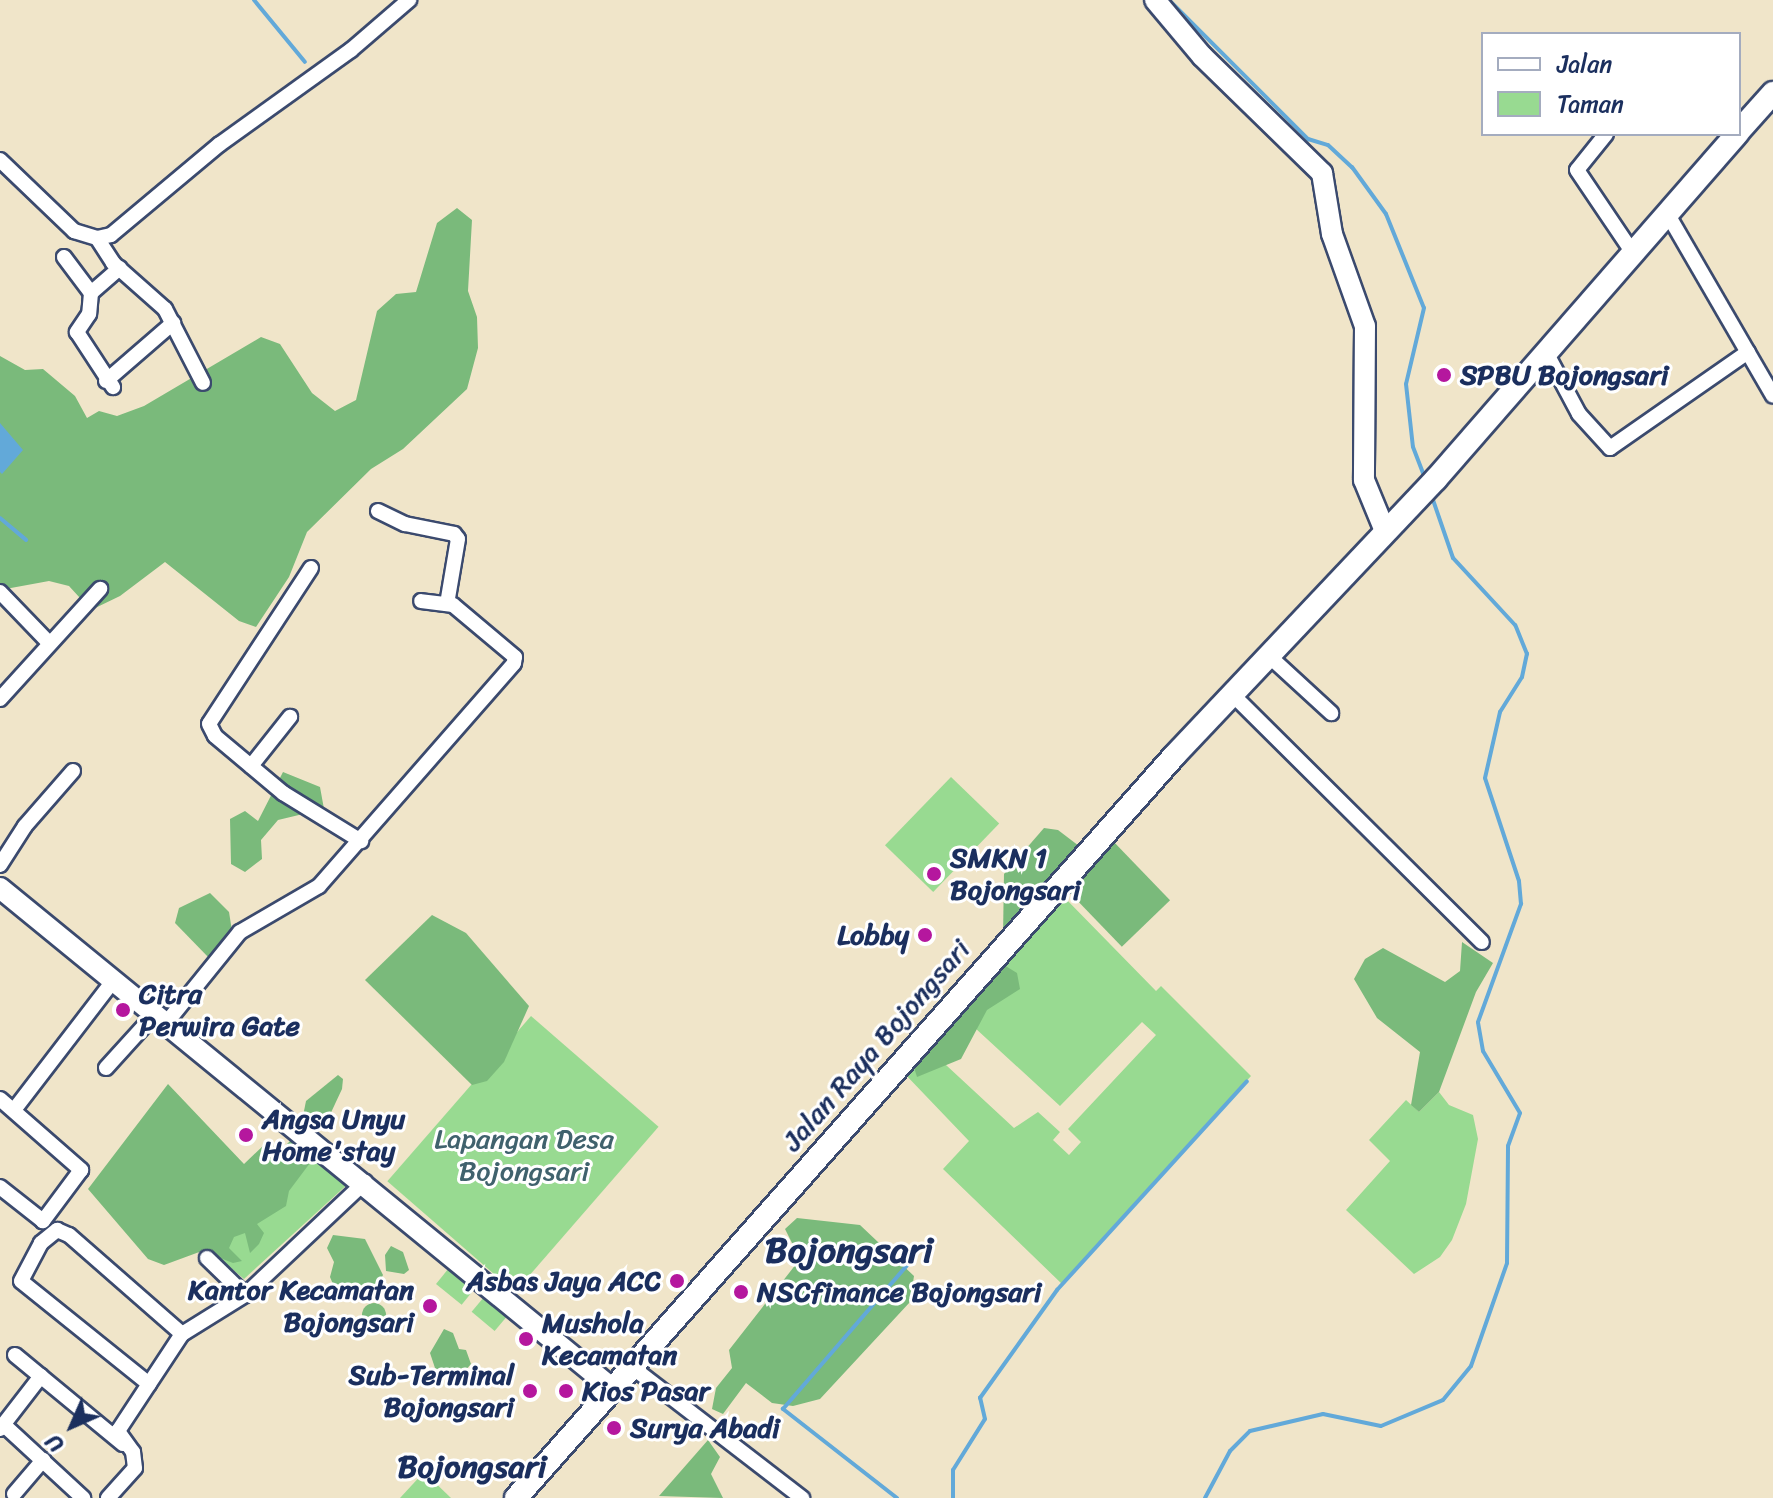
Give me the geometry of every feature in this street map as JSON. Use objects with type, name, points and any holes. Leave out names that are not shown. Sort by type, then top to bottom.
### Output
[{"type":"main road","name":"Jalan Raya Bojongsari","points":[[1741,130],[1773,93]]},
{"type":"main road","name":"Jalan Raya Bojongsari","points":[[516,1498],[1232,694],[1436,479],[1735,136]]},
{"type":"street","points":[[0,160],[74,231],[97,238],[111,235],[220,144],[351,50],[409,0]]},
{"type":"street","points":[[1155,0],[1202,56],[1322,173],[1332,234],[1365,326],[1364,480],[1385,531]]},
{"type":"street","points":[[1604,136],[1577,170],[1633,253]]},
{"type":"street","points":[[1667,213],[1773,396]]},
{"type":"street","points":[[97,238],[120,268],[159,300],[203,383]]},
{"type":"street","points":[[64,257],[91,293],[89,314],[77,332],[110,384],[173,323]]},
{"type":"street","points":[[91,293],[120,268]]},
{"type":"street","points":[[1547,354],[1579,414],[1610,448],[1748,352]]},
{"type":"street","points":[[378,511],[405,524],[454,534],[458,539],[447,604]]},
{"type":"street","points":[[311,568],[209,724],[251,766],[361,841]]},
{"type":"street","points":[[3,690],[100,589]]},
{"type":"street","points":[[0,592],[49,643]]},
{"type":"street","points":[[106,1068],[160,1018],[240,932],[319,886],[514,663],[515,657],[447,604],[421,601]]},
{"type":"street","points":[[1268,655],[1331,713]]},
{"type":"street","points":[[1232,694],[1482,942]]},
{"type":"street","points":[[251,766],[290,717]]},
{"type":"street","points":[[0,865],[25,826],[73,771]]},
{"type":"street","points":[[0,888],[365,1182],[613,1389]]},
{"type":"street","points":[[14,1110],[113,981]]},
{"type":"street","points":[[0,1099],[81,1170],[43,1221],[0,1187]]},
{"type":"street","points":[[108,1498],[133,1473],[133,1452],[118,1431],[182,1334],[245,1295],[365,1182]]},
{"type":"street","points":[[149,1384],[21,1281],[41,1243],[57,1230],[69,1235],[182,1334]]},
{"type":"street","points":[[207,1258],[245,1295]]},
{"type":"street","points":[[15,1355],[133,1452]]},
{"type":"street","points":[[632,1367],[802,1498]]},
{"type":"street","points":[[41,1376],[2,1427],[83,1498]]},
{"type":"street","points":[[14,1494],[43,1460]]},
{"type":"green space","points":[[457,208],[472,220],[468,291],[477,317],[478,348],[467,389],[403,449],[371,469],[307,532],[289,577],[256,627],[239,621],[165,562],[120,596],[91,610],[69,586],[49,581],[0,590],[0,356],[25,370],[43,369],[75,396],[87,418],[99,411],[117,416],[144,406],[261,337],[280,344],[312,393],[335,411],[356,400],[377,311],[396,294],[416,292],[437,223]]},
{"type":"green space","points":[[283,772],[320,787],[324,809],[278,820],[261,840],[262,859],[245,872],[231,864],[230,819],[245,811],[258,821]]},
{"type":"green space","points":[[951,777],[999,824],[933,892],[885,845]]},
{"type":"green space","points":[[1044,828],[1058,830],[1079,846],[1003,936],[1004,874]]},
{"type":"green space","points":[[1111,839],[1170,900],[1122,947],[1063,886]]},
{"type":"green space","points":[[210,893],[229,912],[232,931],[210,959],[175,923],[179,908]]},
{"type":"green space","points":[[1063,896],[1156,991],[1161,986],[1251,1076],[1062,1284],[943,1169],[969,1141],[903,1072],[912,1061],[946,1065],[1014,1128],[1038,1112],[1060,1132],[1053,1140],[1069,1155],[1081,1142],[1068,1129],[1156,1035],[1142,1022],[1060,1106],[962,1016]]},
{"type":"green space","points":[[432,915],[466,933],[529,1006],[504,1062],[487,1081],[472,1085],[365,980]]},
{"type":"green space","points":[[1462,942],[1493,963],[1476,992],[1439,1092],[1419,1112],[1411,1105],[1420,1052],[1377,1018],[1354,979],[1365,959],[1383,948],[1445,982],[1460,971]]},
{"type":"green space","points":[[999,962],[1017,973],[1020,989],[987,1010],[961,1059],[917,1077],[912,1061]]},
{"type":"green space","name":"Lapangan Desa Bojongsari","points":[[531,1016],[659,1127],[515,1292],[387,1181]]},
{"type":"green space","points":[[338,1075],[343,1079],[342,1089],[328,1119],[310,1124],[303,1116],[306,1101]]},
{"type":"green space","points":[[168,1084],[244,1164],[265,1144],[283,1148],[297,1134],[319,1151],[289,1191],[286,1206],[257,1224],[264,1233],[259,1244],[250,1253],[245,1233],[234,1237],[229,1248],[242,1261],[233,1263],[202,1251],[164,1265],[148,1259],[88,1189]]},
{"type":"green space","points":[[1439,1092],[1449,1105],[1473,1115],[1478,1139],[1466,1204],[1452,1240],[1440,1257],[1414,1274],[1346,1210],[1390,1161],[1369,1140],[1406,1100],[1419,1112]]},
{"type":"green space","points":[[306,1145],[350,1182],[244,1279],[214,1254]]},
{"type":"green space","points":[[797,1218],[860,1225],[914,1276],[910,1302],[820,1399],[793,1406],[772,1403],[746,1383],[723,1414],[712,1409],[716,1388],[732,1368],[729,1350],[800,1259],[785,1229]]},
{"type":"green space","points":[[333,1235],[365,1239],[383,1275],[372,1298],[353,1302],[338,1296],[330,1277],[334,1262],[327,1248]]},
{"type":"green space","points":[[391,1246],[403,1252],[409,1270],[404,1274],[386,1271],[385,1255]]},
{"type":"green space","points":[[453,1263],[479,1284],[462,1305],[436,1284]]},
{"type":"green space","points":[[489,1291],[512,1310],[495,1331],[472,1312]]},
{"type":"green space","points":[[369,1303],[379,1303],[386,1310],[386,1320],[379,1327],[369,1327],[362,1320],[362,1310]]},
{"type":"green space","points":[[444,1329],[453,1333],[459,1349],[466,1350],[471,1364],[458,1379],[435,1368],[430,1353]]},
{"type":"green space","points":[[708,1440],[720,1457],[711,1474],[723,1498],[659,1496]]},
{"type":"green space","points":[[424,1472],[451,1498],[400,1498]]},
{"type":"water","points":[[0,423],[23,450],[2,474],[0,472]]},
{"type":"waterway","points":[[254,0],[305,62]]},
{"type":"waterway","points":[[1169,0],[1308,139],[1328,145],[1352,167],[1386,214],[1424,308],[1406,384],[1413,447],[1425,478]]},
{"type":"waterway","points":[[1205,1498],[1230,1451],[1250,1431],[1323,1414],[1381,1426],[1443,1400],[1471,1366],[1507,1263],[1508,1146],[1520,1113],[1483,1051],[1478,1022],[1521,904],[1519,881],[1485,778],[1500,712],[1522,677],[1527,654],[1515,625],[1453,558],[1431,494]]},
{"type":"waterway","points":[[0,518],[26,540]]},
{"type":"waterway","points":[[953,1498],[953,1470],[985,1419],[980,1398],[1057,1290],[1247,1081]]},
{"type":"waterway","points":[[897,1498],[783,1409],[910,1262]]},
{"type":"place","name":"SPBU Bojongsari","points":[[1444,375]]},
{"type":"place","name":"SMKN 1 Bojongsari","points":[[934,874]]},
{"type":"place","name":"Lobby","points":[[925,935]]},
{"type":"place","name":"Citra Perwira Gate","points":[[123,1010]]},
{"type":"place","name":"Angsa Unyu Home'stay","points":[[246,1135]]},
{"type":"place","name":"Asbas Jaya ACC","points":[[677,1281]]},
{"type":"place","name":"NSCfinance Bojongsari","points":[[741,1292]]},
{"type":"place","name":"Kantor Kecamatan Bojongsari","points":[[430,1306]]},
{"type":"place","name":"Mushola Kecamatan","points":[[526,1339]]},
{"type":"place","name":"Sub-Terminal Bojongsari","points":[[530,1391]]},
{"type":"place","name":"Kios Pasar","points":[[566,1391]]},
{"type":"place","name":"Surya Abadi","points":[[614,1428]]},
{"type":"district","name":"Bojongsari","points":[[849,1251]]},
{"type":"district","name":"Bojongsari","points":[[472,1467]]}]
